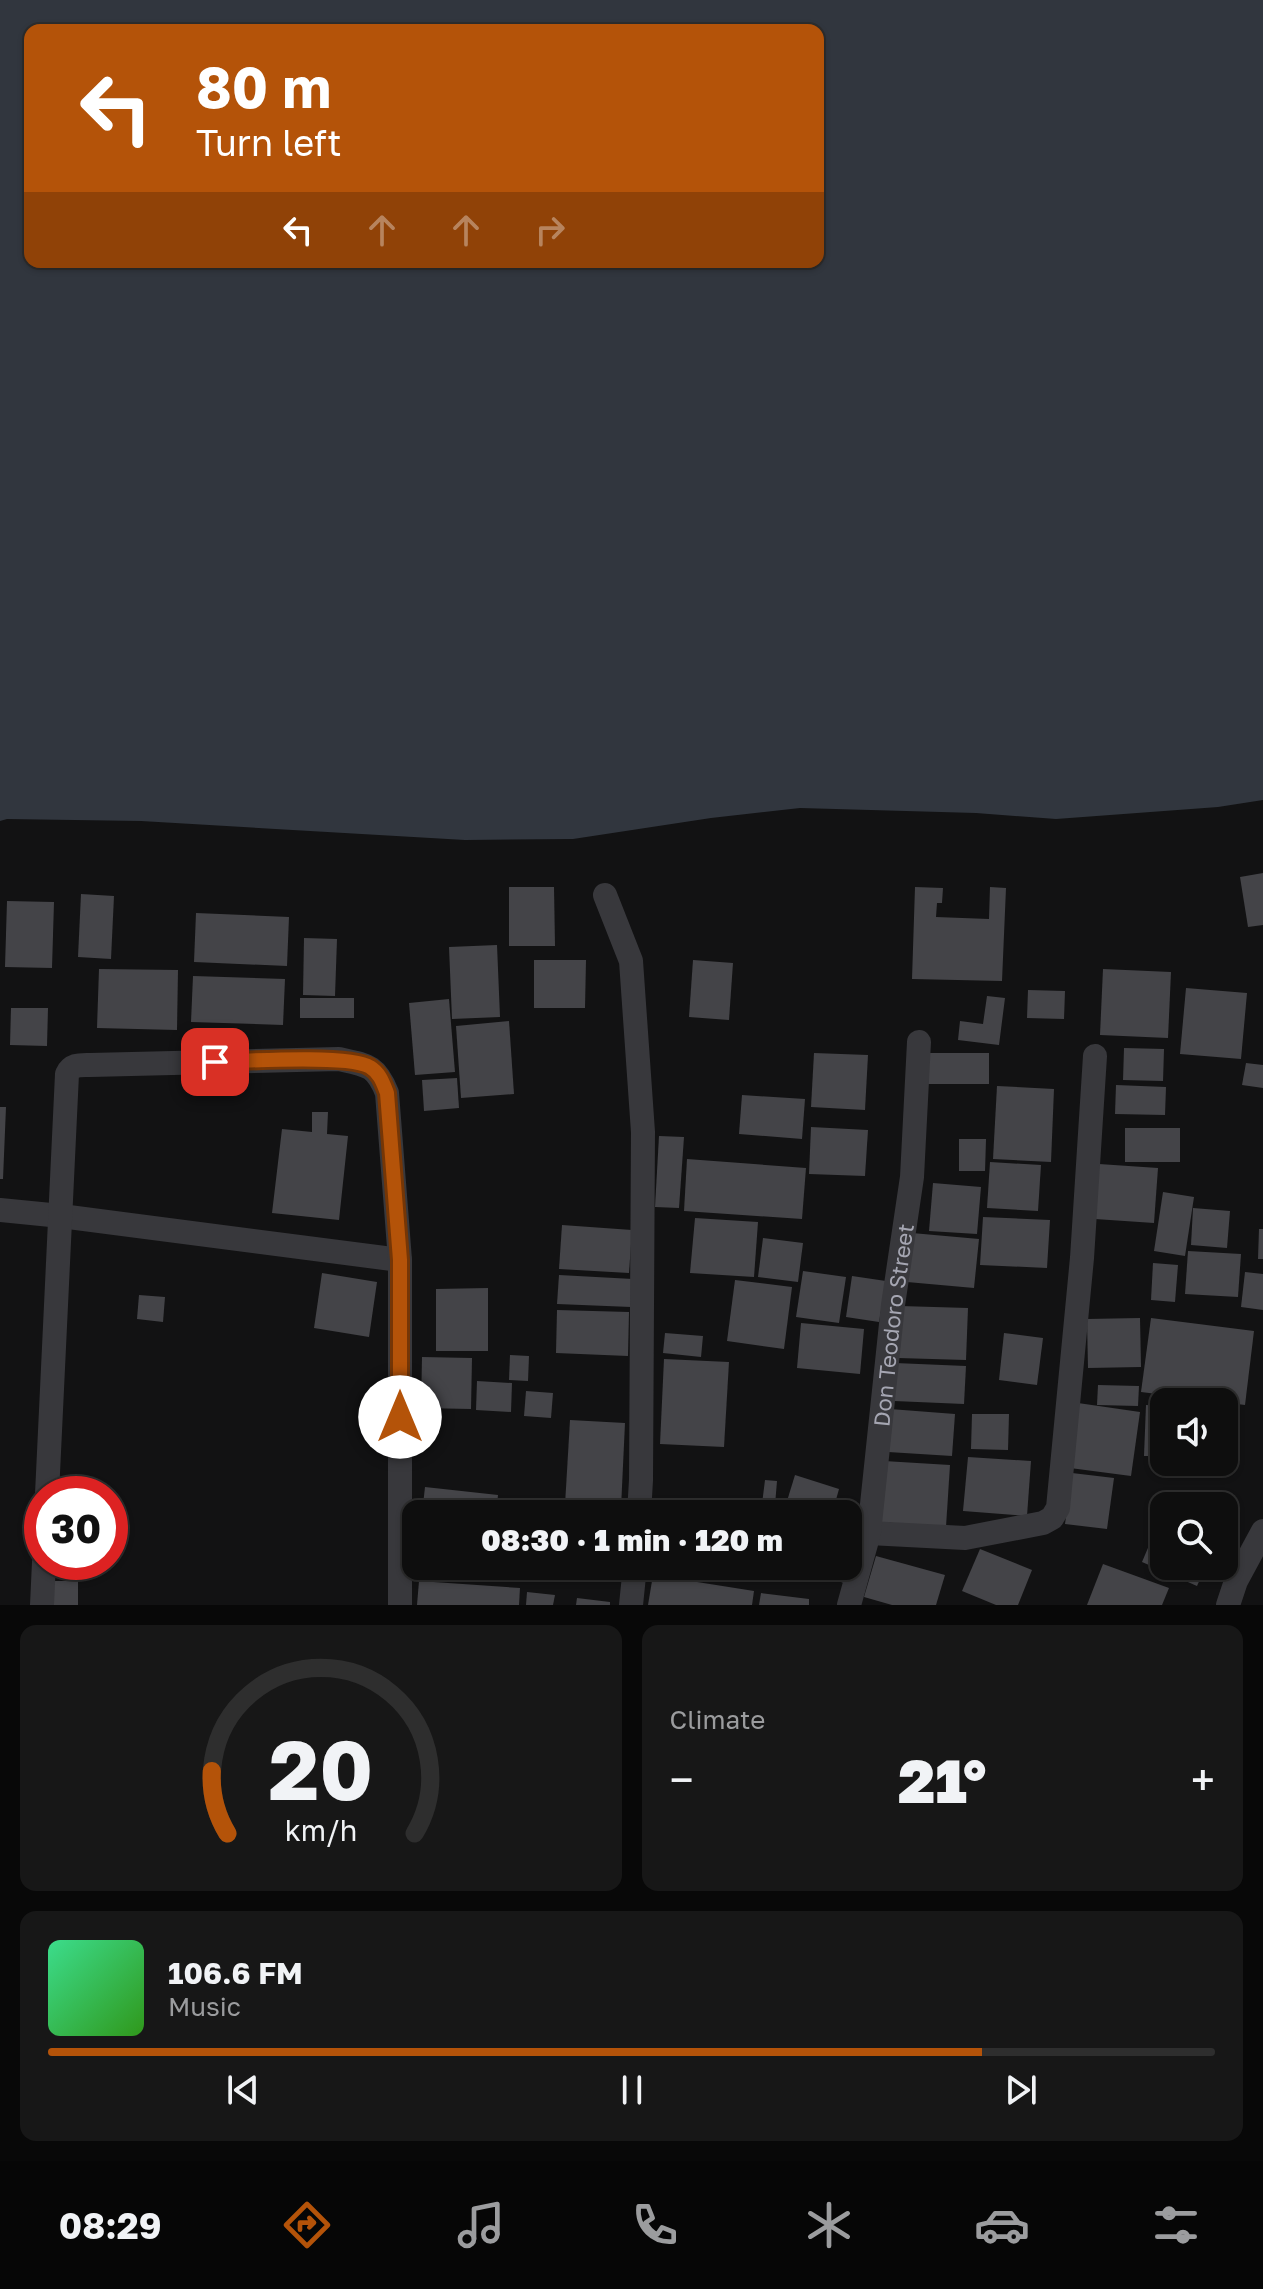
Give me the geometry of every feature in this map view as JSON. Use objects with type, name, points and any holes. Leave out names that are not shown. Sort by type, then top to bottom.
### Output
[{"type":"street","points":[[605,895],[631,961],[643,1132],[640,1500]]},
{"type":"street","name":"Don Teodoro Street","points":[[849,1605],[869,1533],[893,1305],[912,1177],[919,1042]]},
{"type":"street","points":[[869,1533],[965,1538],[1043,1523],[1052,1518],[1058,1508],[1080,1273],[1095,1056]]},
{"type":"street","points":[[48,1476],[67,1074],[70,1069],[75,1066],[339,1059],[369,1066],[380,1076],[387,1093],[400,1260],[400,1605]]},
{"type":"street","points":[[0,1210],[400,1260]]},
{"type":"street","points":[[1228,1605],[1236,1581],[1263,1531]]},
{"type":"street","points":[[42,1605],[43,1580]]},
{"type":"street","points":[[631,1605],[634,1580]]},
{"type":"shaded area","points":[[0,0],[1263,0],[1263,800],[1218,807],[1056,819],[976,813],[800,808],[573,839],[465,840],[141,821],[0,821]]},
{"type":"building","points":[[1263,873],[1263,925],[1248,927],[1240,877]]},
{"type":"building","points":[[509,887],[554,887],[555,946],[509,946]]},
{"type":"building","points":[[915,887],[943,888],[942,903],[937,903],[936,917],[989,919],[990,887],[1006,888],[1002,981],[912,979]]},
{"type":"building","points":[[81,894],[114,896],[111,959],[78,957]]},
{"type":"building","points":[[7,901],[54,902],[52,968],[5,967]]},
{"type":"building","points":[[196,913],[289,917],[287,966],[194,962]]},
{"type":"building","points":[[304,938],[337,939],[335,996],[303,995]]},
{"type":"building","points":[[497,945],[500,1017],[452,1019],[449,947]]},
{"type":"building","points":[[534,960],[586,960],[585,1008],[534,1008]]},
{"type":"building","points":[[693,960],[733,963],[729,1020],[689,1017]]},
{"type":"building","points":[[99,969],[178,970],[177,1030],[97,1028]]},
{"type":"building","points":[[1103,969],[1171,972],[1168,1038],[1100,1035]]},
{"type":"building","points":[[193,976],[285,979],[283,1025],[191,1022]]},
{"type":"building","points":[[1186,988],[1247,993],[1241,1059],[1180,1054]]},
{"type":"building","points":[[1028,990],[1065,991],[1064,1019],[1027,1018]]},
{"type":"building","points":[[987,996],[1005,998],[999,1045],[958,1040],[960,1021],[983,1024]]},
{"type":"building","points":[[300,998],[354,998],[354,1018],[300,1018]]},
{"type":"building","points":[[449,999],[455,1072],[415,1075],[409,1003]]},
{"type":"building","points":[[11,1008],[48,1008],[47,1046],[10,1045]]},
{"type":"building","points":[[509,1021],[514,1094],[461,1098],[456,1026]]},
{"type":"building","points":[[1124,1048],[1164,1049],[1163,1081],[1123,1080]]},
{"type":"building","points":[[814,1053],[868,1055],[865,1110],[811,1107]]},
{"type":"building","points":[[925,1053],[989,1053],[989,1084],[925,1084]]},
{"type":"building","points":[[1246,1063],[1263,1065],[1263,1088],[1242,1085]]},
{"type":"building","points":[[457,1078],[459,1108],[424,1111],[422,1080]]},
{"type":"building","points":[[1116,1085],[1166,1087],[1165,1115],[1115,1114]]},
{"type":"building","points":[[997,1086],[1054,1089],[1051,1162],[993,1159]]},
{"type":"building","points":[[742,1095],[805,1099],[802,1139],[739,1134]]},
{"type":"building","points":[[0,1107],[6,1107],[3,1179],[0,1179]]},
{"type":"building","points":[[312,1112],[328,1112],[327,1134],[348,1136],[339,1220],[272,1213],[282,1129],[312,1132]]},
{"type":"building","points":[[811,1127],[868,1130],[865,1176],[809,1174]]},
{"type":"building","points":[[1125,1128],[1180,1128],[1180,1162],[1125,1162]]},
{"type":"building","points":[[659,1136],[684,1137],[679,1208],[655,1207]]},
{"type":"building","points":[[959,1139],[986,1139],[985,1171],[959,1171]]},
{"type":"building","points":[[687,1159],[806,1168],[802,1219],[684,1211]]},
{"type":"building","points":[[990,1162],[1041,1165],[1038,1211],[987,1208]]},
{"type":"building","points":[[1099,1164],[1158,1168],[1154,1223],[1095,1219]]},
{"type":"building","points":[[933,1183],[981,1187],[977,1234],[929,1231]]},
{"type":"building","points":[[1163,1192],[1194,1197],[1185,1256],[1154,1251]]},
{"type":"building","points":[[1193,1208],[1230,1211],[1227,1248],[1191,1245]]},
{"type":"building","points":[[983,1217],[1050,1220],[1047,1268],[980,1265]]},
{"type":"building","points":[[695,1218],[758,1222],[754,1277],[690,1273]]},
{"type":"building","points":[[562,1225],[632,1230],[629,1273],[559,1269]]},
{"type":"building","points":[[1259,1229],[1263,1229],[1263,1259],[1258,1259]]},
{"type":"building","points":[[912,1233],[979,1239],[974,1288],[907,1282]]},
{"type":"building","points":[[763,1238],[803,1243],[798,1282],[758,1277]]},
{"type":"building","points":[[1188,1251],[1241,1254],[1238,1297],[1185,1294]]},
{"type":"building","points":[[1153,1263],[1178,1265],[1175,1302],[1151,1300]]},
{"type":"building","points":[[803,1271],[846,1277],[839,1323],[796,1317]]},
{"type":"building","points":[[1245,1272],[1263,1274],[1263,1310],[1241,1307]]},
{"type":"building","points":[[322,1273],[377,1282],[369,1337],[314,1328]]},
{"type":"building","points":[[559,1275],[633,1279],[631,1307],[557,1304]]},
{"type":"building","points":[[852,1276],[886,1281],[879,1322],[846,1317]]},
{"type":"building","points":[[735,1280],[792,1287],[784,1349],[727,1341]]},
{"type":"building","points":[[488,1288],[488,1351],[436,1351],[436,1289]]},
{"type":"building","points":[[139,1295],[165,1297],[163,1322],[137,1319]]},
{"type":"building","points":[[900,1306],[968,1308],[966,1360],[898,1358]]},
{"type":"building","points":[[557,1310],[629,1312],[628,1356],[556,1353]]},
{"type":"building","points":[[1140,1318],[1141,1367],[1088,1368],[1087,1319]]},
{"type":"building","points":[[1151,1318],[1254,1331],[1245,1405],[1238,1404],[1238,1388],[1150,1388],[1150,1393],[1141,1392]]},
{"type":"building","points":[[801,1323],[864,1329],[860,1374],[797,1368]]},
{"type":"building","points":[[665,1333],[703,1336],[701,1357],[663,1353]]},
{"type":"building","points":[[1004,1333],[1043,1338],[1037,1385],[999,1380]]},
{"type":"building","points":[[510,1355],[529,1356],[528,1381],[509,1380]]},
{"type":"building","points":[[422,1357],[472,1358],[471,1409],[421,1408]]},
{"type":"building","points":[[664,1359],[729,1362],[724,1447],[660,1444]]},
{"type":"building","points":[[895,1363],[966,1366],[964,1404],[894,1401]]},
{"type":"building","points":[[477,1381],[512,1383],[511,1412],[476,1410]]},
{"type":"building","points":[[1098,1385],[1139,1386],[1138,1406],[1097,1405]]},
{"type":"building","points":[[526,1391],[553,1393],[551,1418],[524,1416]]},
{"type":"building","points":[[1078,1403],[1140,1412],[1131,1476],[1070,1468]]},
{"type":"building","points":[[1146,1405],[1150,1405],[1150,1456],[1144,1456]]},
{"type":"building","points":[[890,1409],[955,1414],[952,1456],[888,1452]]},
{"type":"building","points":[[972,1414],[1009,1414],[1008,1450],[971,1449]]},
{"type":"building","points":[[570,1420],[625,1423],[621,1500],[565,1500]]},
{"type":"building","points":[[968,1457],[1031,1461],[1027,1516],[963,1511]]},
{"type":"building","points":[[884,1461],[950,1465],[946,1527],[881,1522]]},
{"type":"building","points":[[1072,1473],[1114,1478],[1107,1529],[1065,1524]]},
{"type":"building","points":[[795,1475],[839,1489],[836,1500],[787,1500]]},
{"type":"building","points":[[765,1480],[777,1481],[775,1500],[762,1500]]},
{"type":"building","points":[[425,1487],[498,1495],[497,1500],[424,1500]]},
{"type":"building","points":[[1150,1543],[1150,1565],[1142,1562]]},
{"type":"building","points":[[980,1549],[1032,1570],[1018,1605],[996,1605],[962,1591]]},
{"type":"building","points":[[876,1556],[945,1575],[936,1605],[892,1605],[864,1597]]},
{"type":"building","points":[[1103,1564],[1169,1588],[1162,1605],[1087,1605]]},
{"type":"building","points":[[652,1580],[685,1580],[754,1591],[752,1605],[648,1605]]},
{"type":"building","points":[[1183,1580],[1200,1580],[1197,1586]]},
{"type":"building","points":[[44,1581],[78,1581],[78,1605],[44,1605]]},
{"type":"building","points":[[419,1581],[520,1588],[519,1605],[417,1605]]},
{"type":"building","points":[[527,1592],[555,1595],[553,1605],[526,1605]]},
{"type":"building","points":[[761,1593],[809,1599],[809,1605],[759,1605]]},
{"type":"building","points":[[577,1598],[610,1602],[610,1605],[576,1605]]},
{"type":"route","points":[[215,1062],[339,1059],[369,1066],[380,1076],[387,1093],[400,1260],[400,1417]]}]
